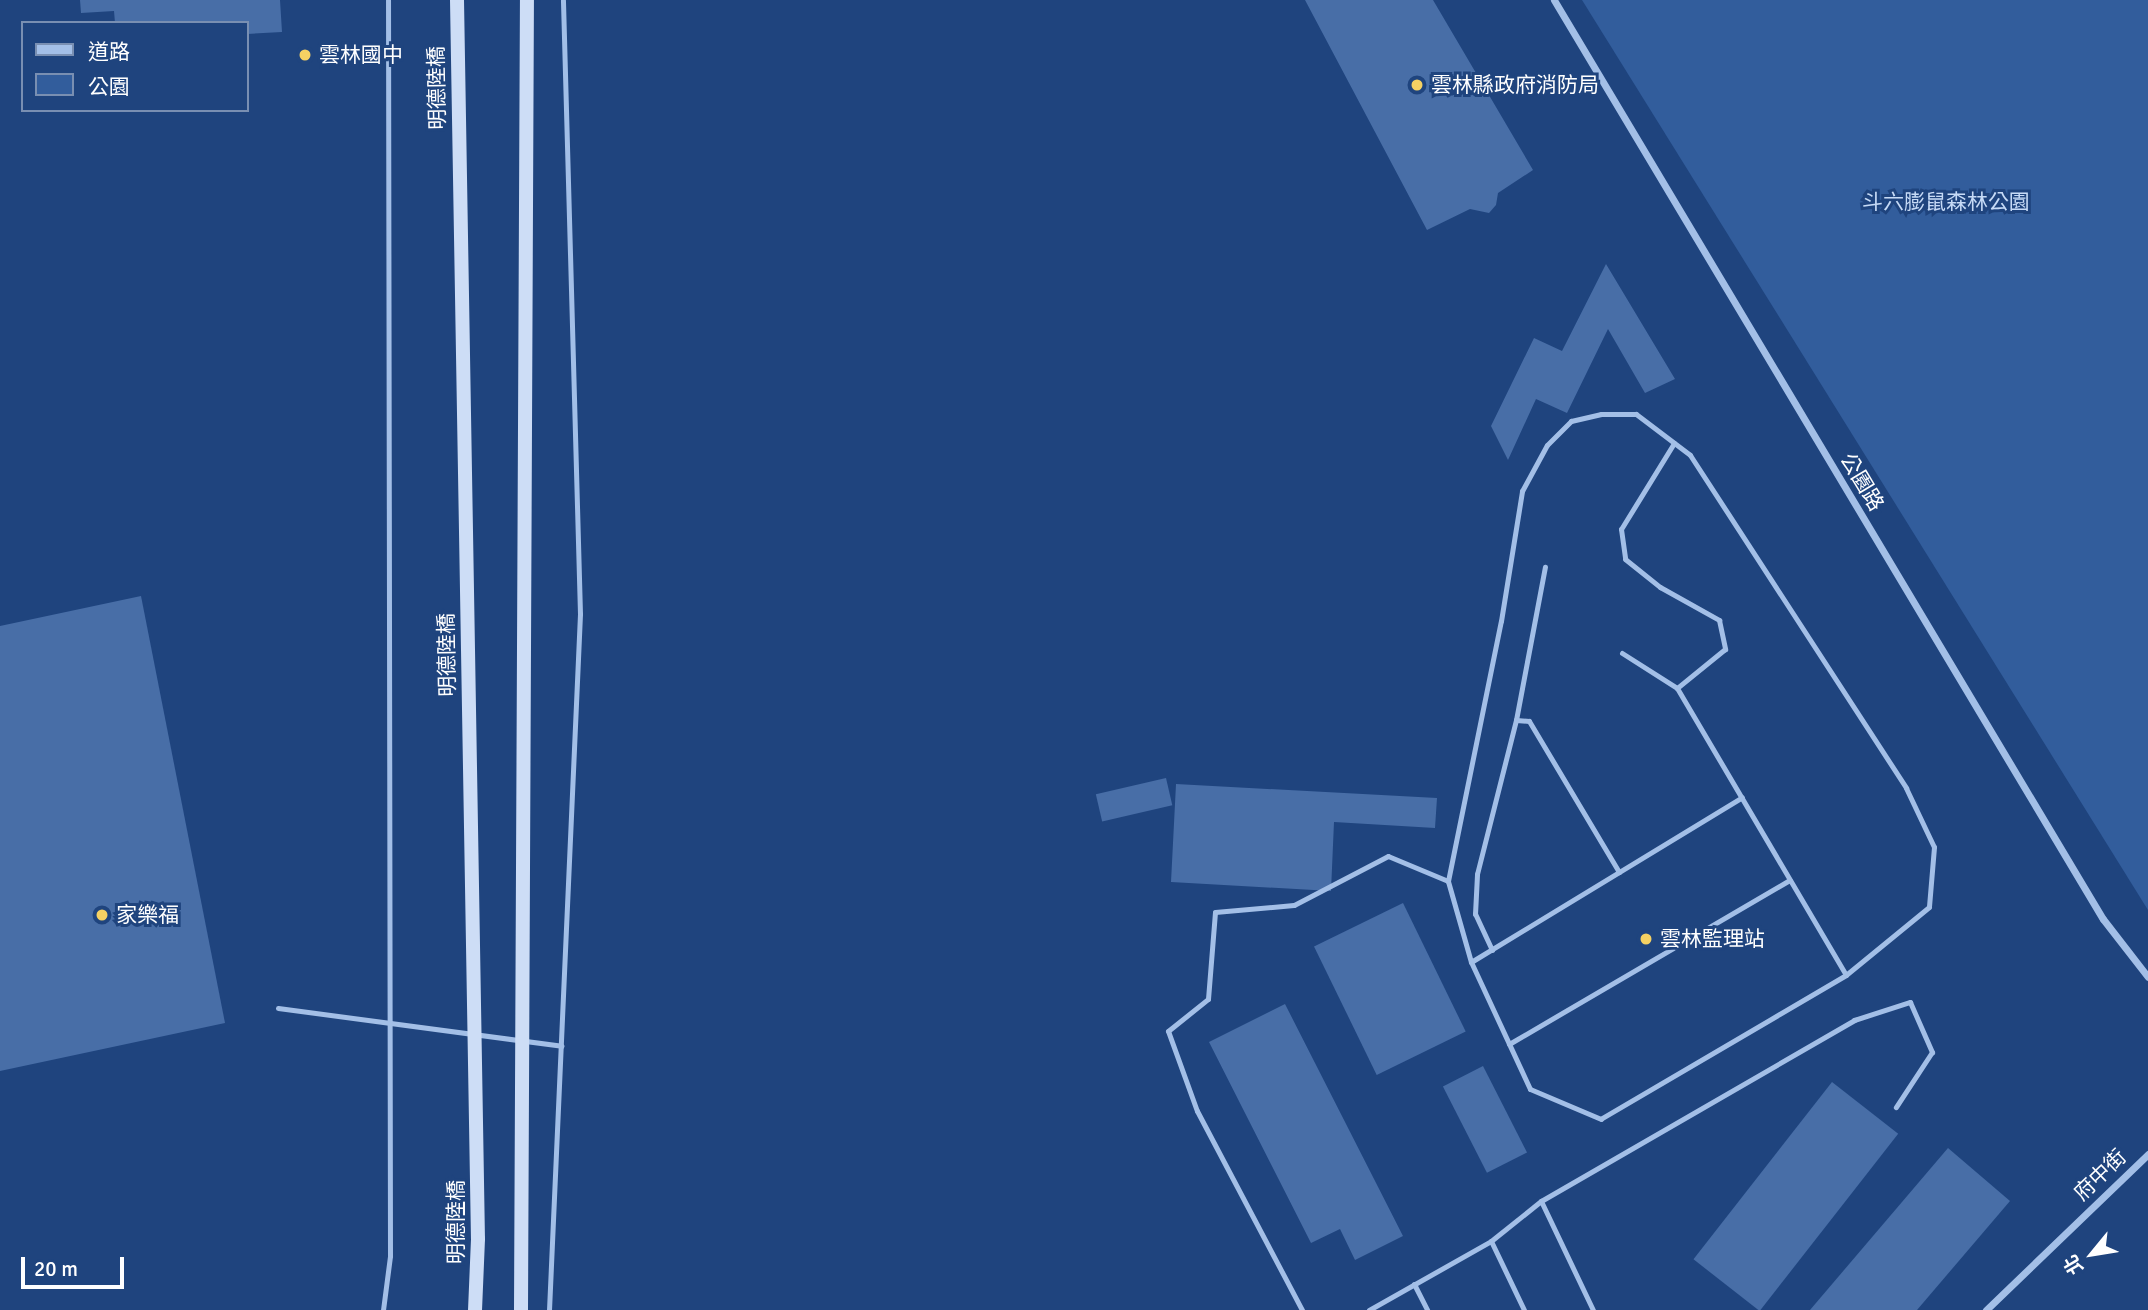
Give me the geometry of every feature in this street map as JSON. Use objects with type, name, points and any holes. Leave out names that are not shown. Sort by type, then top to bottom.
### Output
[{"type":"main road","name":"明德陸橋","points":[[457,0],[478,1225],[475,1310]]},
{"type":"main road","points":[[521,1310],[527,0]]},
{"type":"street","name":"公園路","points":[[1554,0],[2103,919],[2148,977]]},
{"type":"street","name":"府中街","points":[[1986,1310],[2148,1154]]},
{"type":"lane","points":[[383,1310],[390,1256],[388,0]]},
{"type":"lane","points":[[550,1310],[580,614],[563,0]]},
{"type":"lane","points":[[1601,414],[1636,414],[1674,443],[1690,455],[1728,510],[1906,788],[1934,847],[1929,908],[1846,975],[1601,1119],[1530,1089],[1471,962],[1448,881],[1501,621],[1522,491],[1547,445],[1571,421],[1601,414]]},
{"type":"lane","points":[[1674,443],[1621,529],[1625,559],[1660,587],[1719,620],[1725,649],[1677,688]]},
{"type":"lane","points":[[1492,950],[1475,914],[1477,874],[1516,720],[1545,567]]},
{"type":"lane","points":[[1622,653],[1677,688],[1846,975]]},
{"type":"lane","points":[[1516,720],[1529,721],[1619,872]]},
{"type":"lane","points":[[1471,962],[1742,797]]},
{"type":"lane","points":[[1302,1310],[1197,1111],[1168,1031],[1208,999],[1215,912],[1294,905],[1388,856],[1448,881]]},
{"type":"lane","points":[[1509,1044],[1790,880]]},
{"type":"lane","points":[[1369,1310],[1491,1241],[1541,1201],[1854,1020],[1910,1002],[1933,1052],[1896,1107]]},
{"type":"lane","points":[[278,1008],[561,1046]]},
{"type":"lane","points":[[1541,1201],[1593,1310]]},
{"type":"lane","points":[[1491,1241],[1524,1310]]},
{"type":"lane","points":[[1414,1284],[1427,1310]]},
{"type":"green space","name":"斗六膨鼠森林公園","points":[[1582,0],[2148,0],[2148,910]]},
{"type":"building","points":[[80,0],[280,0],[282,32],[248,34],[248,21],[115,21],[114,11],[81,13]]},
{"type":"building","name":"雲林縣政府消防局","points":[[1305,0],[1433,0],[1533,170],[1498,193],[1496,205],[1489,213],[1470,209],[1427,230]]},
{"type":"building","points":[[1606,264],[1675,379],[1645,393],[1608,329],[1567,413],[1536,399],[1508,460],[1491,426],[1534,338],[1562,351]]},
{"type":"building","name":"家樂福","points":[[141,596],[225,1023],[0,1071],[0,626]]},
{"type":"building","points":[[1166,778],[1172,805],[1102,821],[1096,794]]},
{"type":"building","points":[[1176,784],[1437,798],[1435,828],[1334,822],[1331,891],[1171,882]]},
{"type":"building","points":[[1403,903],[1466,1032],[1377,1075],[1314,946]]},
{"type":"building","points":[[1285,1004],[1403,1236],[1355,1260],[1340,1229],[1311,1243],[1209,1042]]},
{"type":"building","points":[[1483,1066],[1527,1152],[1487,1173],[1443,1086]]},
{"type":"building","points":[[1832,1082],[1898,1134],[1760,1310],[1693,1259]]},
{"type":"building","points":[[1948,1148],[2010,1201],[1917,1310],[1810,1310]]},
{"type":"place","name":"雲林國中","points":[[305,55]]},
{"type":"place","name":"雲林縣政府消防局","points":[[1417,85]]},
{"type":"place","name":"家樂福","points":[[102,915]]},
{"type":"place","name":"雲林監理站","points":[[1646,939]]}]
